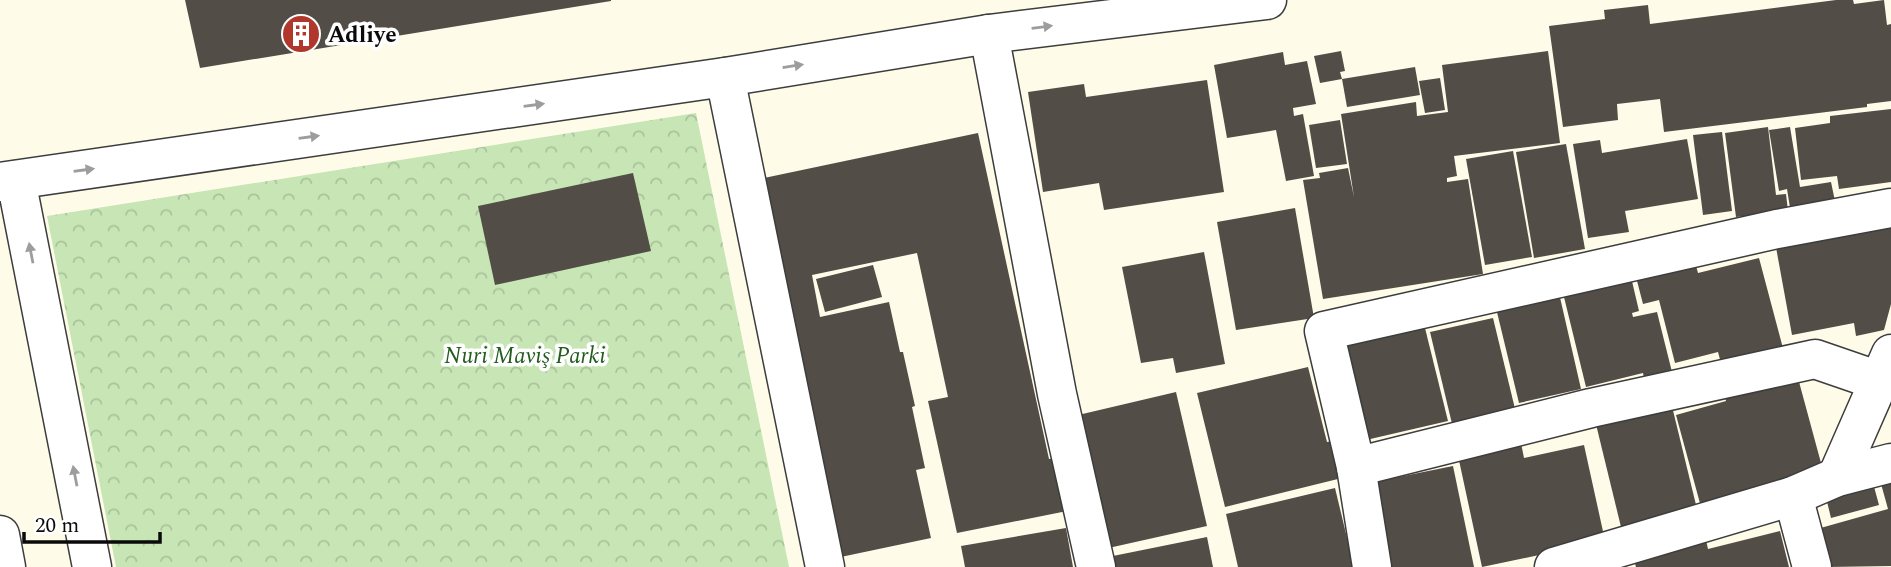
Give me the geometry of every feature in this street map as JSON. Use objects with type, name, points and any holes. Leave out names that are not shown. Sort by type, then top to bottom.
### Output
[{"type":"street","points":[[92,567],[8,181],[725,77],[989,34],[1267,0]]},
{"type":"street","points":[[989,34],[1057,394],[1096,567]]},
{"type":"street","points":[[725,77],[825,567]]},
{"type":"street","points":[[1372,567],[1356,467],[1324,331],[1777,229],[1891,208]]},
{"type":"street","points":[[1356,467],[1591,408],[1815,359],[1885,367],[1837,477]]},
{"type":"street","points":[[1554,567],[1793,496],[1837,477],[1891,463]]},
{"type":"street","points":[[1793,496],[1812,567]]},
{"type":"street","points":[[0,535],[6,567]]},
{"type":"green space","name":"Nuri Maviş Parki","points":[[696,113],[789,567],[116,567],[47,216]]},
{"type":"building","name":"Adliye","points":[[185,0],[611,0],[611,1],[200,68]]},
{"type":"building","points":[[1853,0],[1854,4],[1884,0],[1887,25],[1891,24],[1891,101],[1867,104],[1867,107],[1664,132],[1660,99],[1617,104],[1618,120],[1563,127],[1549,26],[1605,19],[1604,10],[1648,5],[1650,24]]},
{"type":"building","points":[[1341,51],[1345,71],[1340,72],[1342,79],[1320,83],[1314,56]]},
{"type":"building","points":[[1548,51],[1560,143],[1454,156],[1457,176],[1447,178],[1447,182],[1468,179],[1483,274],[1323,299],[1303,180],[1320,178],[1319,173],[1348,168],[1354,197],[1341,114],[1416,102],[1417,116],[1448,112],[1442,65]]},
{"type":"building","points":[[1283,52],[1285,65],[1307,61],[1316,104],[1293,108],[1294,116],[1303,114],[1314,176],[1286,181],[1276,130],[1227,138],[1214,65]]},
{"type":"building","points":[[1415,67],[1420,95],[1347,107],[1342,79]]},
{"type":"building","points":[[1440,78],[1445,110],[1425,113],[1419,81]]},
{"type":"building","points":[[1207,80],[1224,192],[1104,210],[1099,183],[1043,192],[1028,92],[1084,84],[1086,97]]},
{"type":"building","points":[[1891,109],[1891,182],[1839,189],[1837,176],[1801,180],[1795,128],[1830,123],[1830,116]]},
{"type":"building","points":[[1340,120],[1347,164],[1316,168],[1309,125]]},
{"type":"building","points":[[1768,127],[1776,195],[1786,194],[1788,211],[1736,217],[1725,133]]},
{"type":"building","points":[[1790,127],[1800,187],[1831,182],[1836,206],[1791,214],[1787,189],[1779,191],[1769,130]]},
{"type":"building","points":[[1722,132],[1732,211],[1703,215],[1693,135]]},
{"type":"building","points":[[978,133],[1049,459],[1061,457],[1072,510],[957,533],[928,401],[948,397],[917,253],[812,275],[820,317],[889,302],[915,406],[912,407],[925,468],[916,470],[931,538],[836,558],[764,178]]},
{"type":"building","points":[[1687,139],[1698,199],[1625,211],[1629,232],[1588,238],[1573,144],[1600,140],[1602,153]]},
{"type":"building","points":[[1566,144],[1585,249],[1534,258],[1516,152]]},
{"type":"building","points":[[1513,151],[1532,257],[1485,265],[1466,159]]},
{"type":"building","points":[[633,173],[651,251],[495,285],[478,206]]},
{"type":"building","points":[[1295,208],[1314,318],[1236,330],[1217,222]]},
{"type":"building","points":[[1891,216],[1891,304],[1884,330],[1856,336],[1854,323],[1792,335],[1773,231]]},
{"type":"building","points":[[1204,252],[1225,364],[1176,373],[1173,358],[1141,363],[1122,267]]},
{"type":"building","points":[[1759,258],[1784,352],[1722,367],[1718,352],[1675,363],[1659,300],[1643,304],[1636,277],[1695,262],[1698,273]]},
{"type":"building","points":[[873,265],[882,297],[825,312],[816,279]]},
{"type":"building","points":[[1631,277],[1639,311],[1632,313],[1633,317],[1657,312],[1672,372],[1644,378],[1643,373],[1586,387],[1563,293]]},
{"type":"building","points":[[1559,293],[1581,389],[1519,403],[1496,308]]},
{"type":"building","points":[[1493,318],[1517,417],[1454,432],[1430,332]]},
{"type":"building","points":[[1424,324],[1448,421],[1366,440],[1343,343]]},
{"type":"building","points":[[1308,367],[1327,442],[1337,440],[1346,477],[1225,507],[1197,393]]},
{"type":"building","points":[[1795,367],[1824,474],[1701,507],[1676,415],[1726,401],[1723,387]]},
{"type":"building","points":[[1176,392],[1207,526],[1104,549],[1074,416]]},
{"type":"building","points":[[1669,394],[1697,509],[1621,527],[1593,412]]},
{"type":"building","points":[[1520,438],[1524,458],[1584,445],[1606,545],[1482,567],[1457,451]]},
{"type":"building","points":[[1453,466],[1474,567],[1381,567],[1364,484]]},
{"type":"building","points":[[1891,469],[1891,566],[1828,567],[1817,529],[1888,509],[1878,473]]},
{"type":"building","points":[[1870,472],[1879,505],[1831,518],[1823,485]]},
{"type":"building","points":[[1335,488],[1354,567],[1238,567],[1226,514]]},
{"type":"building","points":[[1066,528],[1073,567],[965,567],[961,546]]},
{"type":"building","points":[[1780,531],[1789,567],[1636,567],[1633,557],[1706,540],[1708,549]]},
{"type":"building","points":[[1207,537],[1213,567],[1105,567],[1103,558]]},
{"type":"place","name":"Adliye","points":[[301,34]]}]
